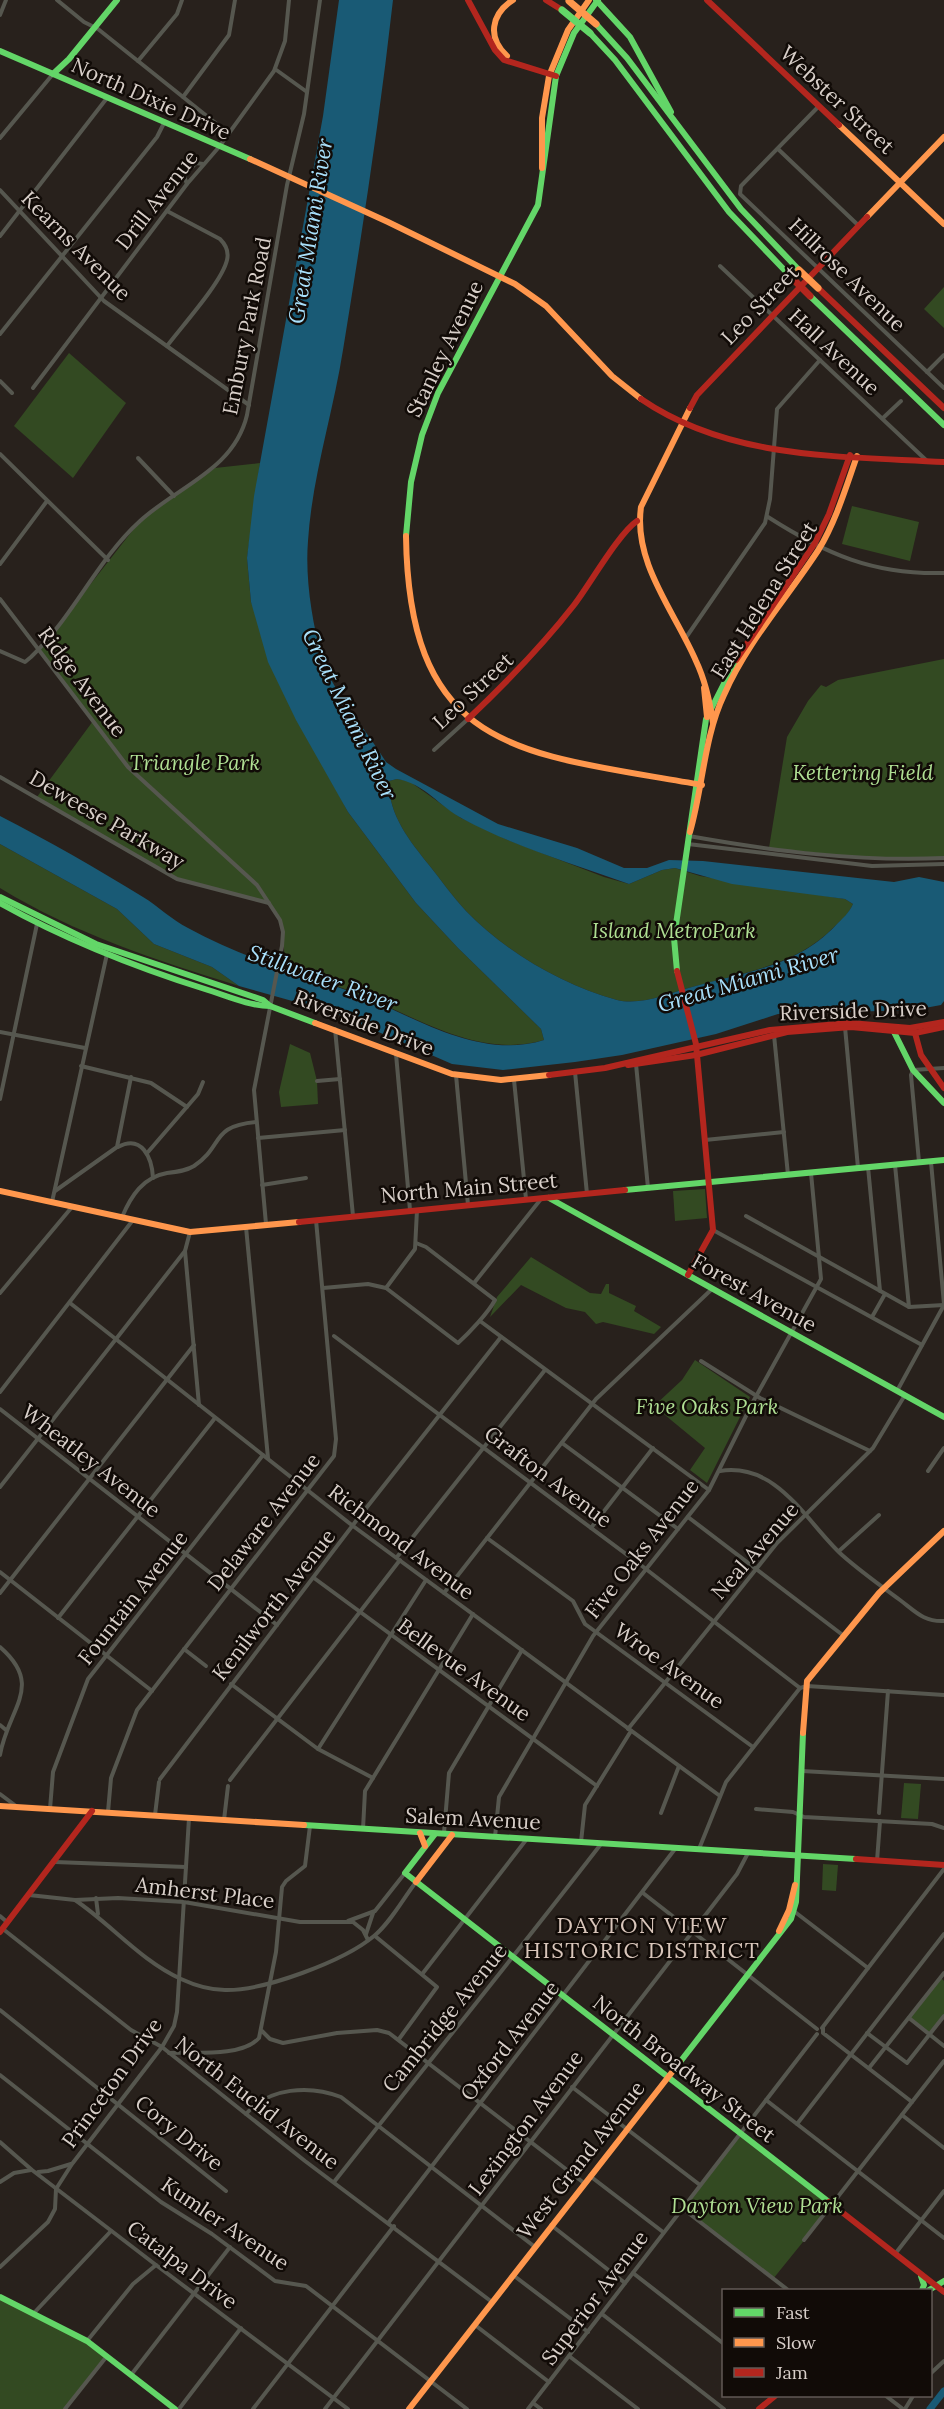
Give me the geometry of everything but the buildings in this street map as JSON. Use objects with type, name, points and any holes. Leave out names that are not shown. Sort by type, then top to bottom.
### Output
[{"type":"main road","points":[[53,74],[60,69],[117,0]]},
{"type":"main road","points":[[468,0],[484,25],[496,53],[504,60],[552,74]]},
{"type":"main road","points":[[513,0],[501,8],[493,24],[497,46],[513,59],[552,74]]},
{"type":"main road","points":[[539,0],[554,5]]},
{"type":"main road","points":[[546,0],[590,33],[615,60],[729,212],[810,296],[944,425]]},
{"type":"main road","name":"Stanley Avenue","points":[[589,0],[568,30],[552,74],[543,172],[535,212],[432,407],[417,449],[407,512],[406,576],[416,633],[438,684],[468,719],[499,738],[542,755],[698,784]]},
{"type":"main road","points":[[599,0],[630,37],[677,125]]},
{"type":"main road","name":"Stanley Avenue","points":[[552,74],[574,33],[599,0]]},
{"type":"main road","name":"Webster Street","points":[[707,0],[944,224]]},
{"type":"main road","points":[[568,1],[596,24],[627,58],[741,209],[799,270],[944,408]]},
{"type":"main road","name":"North Dixie Drive","points":[[0,51],[289,178],[500,277],[544,303],[625,388],[648,405],[682,424],[732,443],[774,449],[944,462]]},
{"type":"main road","name":"Leo Street","points":[[621,541],[628,534],[638,532],[637,522],[644,500],[697,395],[943,140]]},
{"type":"main road","name":"East Helena Street","points":[[713,1230],[696,1049],[682,989],[674,938],[688,840],[693,827],[711,710],[729,670],[761,629],[835,517],[854,455]]},
{"type":"main road","name":"Leo Street","points":[[468,719],[538,651],[587,591],[628,527],[637,522]]},
{"type":"main road","points":[[638,532],[643,551],[685,639],[711,710]]},
{"type":"main road","name":"East Helena Street","points":[[710,720],[761,629]]},
{"type":"main road","points":[[704,686],[710,720]]},
{"type":"main road","name":"Riverside Drive","points":[[0,897],[107,953]]},
{"type":"main road","name":"Riverside Drive","points":[[0,903],[37,924],[107,953],[263,1000],[270,1005],[396,1054],[456,1075],[514,1080],[636,1063],[770,1030],[850,1023],[910,1028],[944,1022]]},
{"type":"main road","name":"Riverside Drive","points":[[696,1049],[774,1035],[845,1027],[915,1033],[944,1027]]},
{"type":"main road","points":[[894,1032],[913,1070],[944,1103]]},
{"type":"main road","points":[[915,1033],[917,1043],[930,1070],[944,1088]]},
{"type":"main road","name":"North Main Street","points":[[0,1191],[190,1232],[944,1160]]},
{"type":"main road","name":"Forest Avenue","points":[[545,1198],[944,1417]]},
{"type":"main road","points":[[688,1275],[713,1230]]},
{"type":"main road","name":"West Grand Avenue","points":[[410,2409],[795,1912],[798,1814],[802,1771],[803,1687],[884,1588],[944,1531]]},
{"type":"main road","name":"Salem Avenue","points":[[0,1806],[944,1867]]},
{"type":"main road","points":[[1,1931],[92,1811]]},
{"type":"main road","points":[[420,1833],[426,1846]]},
{"type":"main road","points":[[405,1873],[435,1834]]},
{"type":"main road","points":[[416,1882],[445,1845],[448,1834]]},
{"type":"main road","name":"North Broadway Street","points":[[405,1873],[944,2292]]},
{"type":"main road","name":"West Grand Avenue","points":[[779,1932],[789,1910],[795,1885]]},
{"type":"main road","points":[[919,2272],[923,2279],[922,2289]]},
{"type":"main road","points":[[931,2289],[944,2281]]},
{"type":"main road","points":[[0,2296],[87,2341],[177,2409]]},
{"type":"main road","points":[[759,2409],[774,2397]]},
{"type":"street","points":[[0,15],[6,0]]},
{"type":"street","points":[[57,0],[98,29],[228,133]]},
{"type":"street","points":[[138,61],[177,14],[182,0]]},
{"type":"street","points":[[183,97],[229,35],[235,0]]},
{"type":"street","name":"Drill Avenue","points":[[33,388],[100,296],[187,184],[219,147],[275,69],[286,34],[289,0]]},
{"type":"street","name":"Embury Park Road","points":[[39,650],[140,521],[215,468],[229,454],[242,433],[249,405],[289,178],[308,93],[320,0]]},
{"type":"street","points":[[275,69],[308,93]]},
{"type":"street","points":[[0,138],[53,74]]},
{"type":"street","points":[[0,236],[107,98]]},
{"type":"street","points":[[819,106],[778,149],[859,226]]},
{"type":"street","points":[[0,334],[157,137],[164,123]]},
{"type":"street","name":"Hillrose Avenue","points":[[778,149],[746,181],[739,190],[740,194],[944,388]]},
{"type":"street","points":[[187,184],[184,176],[196,163],[203,164]]},
{"type":"street","name":"Kearns Avenue","points":[[0,190],[100,296],[249,405]]},
{"type":"street","points":[[166,211],[220,239],[225,245],[227,257],[213,284],[167,346]]},
{"type":"street","name":"Hall Avenue","points":[[720,266],[926,460]]},
{"type":"street","points":[[927,372],[944,355]]},
{"type":"street","points":[[685,639],[768,517],[779,404],[820,360]]},
{"type":"street","points":[[0,381],[12,393]]},
{"type":"street","points":[[883,418],[901,401]]},
{"type":"street","points":[[0,454],[108,560]]},
{"type":"street","points":[[138,458],[174,496]]},
{"type":"street","points":[[0,564],[47,501]]},
{"type":"street","points":[[768,517],[855,563],[881,570],[944,573]]},
{"type":"street","name":"Ridge Avenue","points":[[0,599],[128,767],[246,872],[270,903],[282,927],[282,946],[254,1090],[266,1224]]},
{"type":"street","points":[[0,651],[25,662],[39,650]]},
{"type":"street","name":"Leo Street","points":[[434,750],[468,719]]},
{"type":"street","name":"Deweese Parkway","points":[[0,777],[177,879],[270,903]]},
{"type":"street","points":[[688,840],[875,859],[944,858]]},
{"type":"street","points":[[688,840],[872,866],[944,864]]},
{"type":"street","points":[[0,1099],[37,924]]},
{"type":"street","points":[[52,1202],[107,953]]},
{"type":"street","points":[[845,1027],[858,1168]]},
{"type":"street","points":[[335,1029],[352,1216]]},
{"type":"street","points":[[0,1032],[85,1048]]},
{"type":"street","points":[[774,1035],[788,1175]]},
{"type":"street","points":[[386,1288],[414,1251],[416,1243],[396,1054]]},
{"type":"street","points":[[636,1063],[648,1188]]},
{"type":"street","points":[[81,1066],[132,1077],[160,1087],[187,1107]]},
{"type":"street","points":[[919,1162],[911,1076],[913,1070],[944,1068]]},
{"type":"street","points":[[575,1072],[586,1194]]},
{"type":"street","points":[[456,1075],[468,1205]]},
{"type":"street","points":[[117,1147],[132,1077]]},
{"type":"street","points":[[316,1081],[340,1079]]},
{"type":"street","points":[[514,1080],[526,1199]]},
{"type":"street","points":[[148,1152],[201,1090],[203,1082]]},
{"type":"street","points":[[122,1217],[133,1195],[153,1178],[191,1168],[202,1160],[226,1129],[240,1123],[256,1122]]},
{"type":"street","points":[[258,1138],[345,1130]]},
{"type":"street","points":[[705,1140],[784,1132]]},
{"type":"street","points":[[55,1191],[124,1144],[135,1144],[148,1152],[152,1160],[153,1178]]},
{"type":"street","points":[[897,1391],[944,1305],[930,1161]]},
{"type":"street","points":[[895,1165],[909,1307]]},
{"type":"street","points":[[868,1167],[880,1291]]},
{"type":"street","name":"Five Oaks Avenue","points":[[495,1838],[498,1800],[533,1738],[596,1632],[709,1490],[756,1396],[821,1277],[811,1173]]},
{"type":"street","points":[[262,1185],[306,1178]]},
{"type":"street","points":[[474,1283],[545,1198]]},
{"type":"street","points":[[0,1293],[72,1207]]},
{"type":"street","points":[[746,1216],[909,1307],[944,1305]]},
{"type":"street","points":[[0,1392],[133,1219]]},
{"type":"street","name":"Delaware Avenue","points":[[108,1812],[111,1778],[135,1714],[331,1461],[336,1449],[330,1335],[316,1219]]},
{"type":"street","points":[[246,1226],[268,1459]]},
{"type":"street","points":[[713,1230],[922,1345]]},
{"type":"street","points":[[190,1232],[185,1251],[199,1406]]},
{"type":"street","points":[[323,1288],[368,1284],[386,1288],[458,1343],[475,1323],[480,1321],[495,1300],[426,1247],[416,1243]]},
{"type":"street","points":[[0,1487],[185,1251]]},
{"type":"street","points":[[444,1593],[592,1404],[712,1289]]},
{"type":"street","points":[[872,1317],[885,1294]]},
{"type":"street","name":"Richmond Avenue","points":[[70,1303],[353,1526],[720,1796]]},
{"type":"street","points":[[480,1321],[709,1490]]},
{"type":"street","name":"Grafton Avenue","points":[[330,1335],[803,1687]]},
{"type":"street","name":"Kenilworth Avenue","points":[[155,1815],[160,1780],[231,1684],[501,1337]]},
{"type":"street","points":[[0,1593],[194,1346]]},
{"type":"street","points":[[701,1361],[756,1396],[870,1451]]},
{"type":"street","points":[[230,1780],[545,1370]]},
{"type":"street","name":"Neal Avenue","points":[[581,1842],[584,1808],[629,1730],[757,1569],[807,1513],[870,1451],[905,1395]]},
{"type":"street","name":"Wheatley Avenue","points":[[0,1409],[277,1625]]},
{"type":"street","points":[[58,1617],[215,1418]]},
{"type":"street","points":[[562,1443],[678,1529]]},
{"type":"street","points":[[591,1528],[653,1448]]},
{"type":"street","points":[[928,1471],[944,1448]]},
{"type":"street","name":"Fountain Avenue","points":[[50,1809],[53,1772],[88,1679],[263,1455]]},
{"type":"street","points":[[719,1471],[740,1470],[757,1474],[807,1513],[839,1551],[884,1588],[926,1620],[944,1621]]},
{"type":"street","points":[[839,1551],[879,1515]]},
{"type":"street","points":[[688,1517],[844,1636]]},
{"type":"street","name":"Wroe Avenue","points":[[487,1538],[573,1601],[583,1621],[596,1632],[753,1747]]},
{"type":"street","points":[[0,1572],[152,1691]]},
{"type":"street","name":"Bellevue Avenue","points":[[314,1578],[597,1786]]},
{"type":"street","points":[[318,1749],[426,1580]]},
{"type":"street","points":[[363,1829],[365,1791],[472,1614]]},
{"type":"street","points":[[0,1647],[18,1664],[23,1678],[22,1690],[6,1730],[0,1755]]},
{"type":"street","points":[[184,1649],[206,1666]]},
{"type":"street","points":[[448,1834],[449,1773],[522,1650]]},
{"type":"street","points":[[231,1684],[318,1749],[373,1778]]},
{"type":"street","points":[[699,1850],[730,1776],[803,1687],[944,1695]]},
{"type":"street","points":[[879,1813],[888,1691]]},
{"type":"street","points":[[0,1725],[6,1730]]},
{"type":"street","points":[[661,1813],[679,1766]]},
{"type":"street","points":[[802,1771],[944,1779]]},
{"type":"street","points":[[224,1820],[228,1786]]},
{"type":"street","points":[[0,1794],[17,1807]]},
{"type":"street","points":[[756,1809],[932,1824],[944,1828]]},
{"type":"street","name":"Princeton Drive","points":[[0,2267],[48,2223],[55,2209],[56,2189],[72,2164],[162,2047],[176,2019],[189,1818]]},
{"type":"street","points":[[877,1861],[880,1821]]},
{"type":"street","points":[[169,2053],[239,2049],[254,2044],[262,2031],[271,1982],[281,1918],[282,1887],[305,1866],[310,1826]]},
{"type":"street","points":[[423,1973],[526,1839]]},
{"type":"street","name":"Cambridge Avenue","points":[[334,2182],[428,2061],[514,1958],[601,1845]]},
{"type":"street","name":"Oxford Avenue","points":[[389,2222],[675,1849]]},
{"type":"street","name":"Lexington Avenue","points":[[325,2409],[744,1865],[748,1853]]},
{"type":"street","points":[[55,1862],[186,1867]]},
{"type":"street","name":"Superior Avenue","points":[[528,2409],[944,1867]]},
{"type":"street","points":[[366,1935],[373,1912],[405,1873]]},
{"type":"street","points":[[75,1900],[98,1915],[137,1951],[180,1978],[207,1988],[227,1990],[271,1982],[317,1967],[375,1936],[416,1882]]},
{"type":"street","points":[[643,1893],[912,2102]]},
{"type":"street","name":"Amherst Place","points":[[29,1895],[75,1900],[96,1898],[184,1902],[318,1923],[347,1922],[373,1912]]},
{"type":"street","points":[[96,1898],[98,1915]]},
{"type":"street","points":[[795,1912],[868,1968]]},
{"type":"street","points":[[0,1916],[8,1922]]},
{"type":"street","points":[[347,1922],[359,1926],[368,1940]]},
{"type":"street","name":"North Euclid Avenue","points":[[1,1931],[131,2030],[162,2047],[492,2302]]},
{"type":"street","points":[[797,2124],[944,1934]]},
{"type":"street","points":[[375,1936],[436,1984],[436,1990],[399,2039]]},
{"type":"street","points":[[869,2068],[944,1974]]},
{"type":"street","name":"Cory Drive","points":[[0,2010],[226,2191]]},
{"type":"street","points":[[867,2032],[907,2063],[944,2016]]},
{"type":"street","points":[[909,2018],[944,2046]]},
{"type":"street","points":[[262,2031],[270,2040],[283,2043],[376,2030],[399,2039],[584,2183]]},
{"type":"street","points":[[804,2240],[944,2061]]},
{"type":"street","name":"Kumler Avenue","points":[[0,2075],[161,2202],[230,2247],[277,2282],[306,2286],[467,2409]]},
{"type":"street","points":[[572,2087],[700,2185]]},
{"type":"street","points":[[246,2114],[274,2096],[294,2090],[313,2090],[341,2097],[535,2247]]},
{"type":"street","points":[[766,2100],[944,2238]]},
{"type":"street","points":[[902,2115],[944,2148]]},
{"type":"street","name":"Catalpa Drive","points":[[0,2142],[56,2189],[348,2409]]},
{"type":"street","points":[[0,2182],[14,2173],[48,2172],[72,2164]]},
{"type":"street","points":[[590,2176],[663,2232]]},
{"type":"street","points":[[895,2254],[944,2191]]},
{"type":"street","points":[[682,2208],[787,2289]]},
{"type":"street","points":[[551,2225],[625,2283]]},
{"type":"street","points":[[253,2409],[394,2226]]},
{"type":"street","points":[[33,2314],[111,2230]]},
{"type":"street","points":[[131,2375],[230,2247]]},
{"type":"street","points":[[87,2341],[134,2284],[156,2265]]},
{"type":"street","points":[[633,2273],[722,2343]]},
{"type":"street","points":[[513,2275],[588,2332]]},
{"type":"street","points":[[602,2314],[724,2409]]},
{"type":"street","points":[[475,2325],[549,2382]]},
{"type":"street","points":[[177,2409],[241,2328]]},
{"type":"street","points":[[65,2409],[107,2356]]},
{"type":"street","points":[[569,2356],[638,2409]]},
{"type":"street","points":[[932,2372],[944,2361]]},
{"type":"street","points":[[887,2397],[904,2409]]},
{"type":"street","points":[[533,2403],[541,2409]]},
{"type":"green space","points":[[944,287],[944,328],[924,309]]},
{"type":"green space","points":[[69,353],[126,403],[73,478],[14,426]]},
{"type":"green space","name":"Triangle Park","points":[[260,463],[247,558],[251,602],[329,776],[348,812],[416,903],[458,948],[541,1029],[544,1040],[520,1044],[496,1044],[473,1040],[427,1024],[352,991],[286,971],[282,927],[270,903],[184,882],[37,797],[93,721],[39,650],[140,521],[215,468]]},
{"type":"green space","points":[[852,506],[919,522],[910,561],[842,544]]},
{"type":"green space","name":"Kettering Field","points":[[944,659],[944,858],[886,860],[769,848],[787,737],[808,701],[821,685],[826,687],[838,680]]},
{"type":"green space","name":"Island MetroPark","points":[[397,779],[409,781],[461,818],[508,840],[604,877],[629,884],[662,870],[675,868],[700,876],[845,899],[853,904],[843,918],[821,939],[787,959],[750,972],[655,998],[636,1001],[617,1000],[576,986],[536,965],[499,940],[466,911],[414,846],[401,826],[392,805],[390,793],[389,781]]},
{"type":"green space","points":[[0,844],[117,909],[154,944],[212,967],[239,986],[116,945],[57,919],[0,888]]},
{"type":"green space","points":[[290,1044],[310,1053],[317,1081],[318,1104],[281,1107],[279,1092]]},
{"type":"green space","points":[[705,1189],[707,1218],[675,1221],[673,1191]]},
{"type":"green space","points":[[531,1257],[590,1293],[601,1294],[606,1284],[609,1284],[609,1293],[636,1306],[634,1311],[661,1327],[654,1334],[603,1322],[596,1324],[585,1312],[566,1308],[521,1285],[490,1317],[497,1297]]},
{"type":"green space","name":"Five Oaks Park","points":[[695,1360],[750,1397],[707,1483],[690,1470],[705,1448],[654,1406],[682,1380]]},
{"type":"green space","points":[[904,1783],[921,1784],[918,1819],[901,1818]]},
{"type":"green space","points":[[823,1864],[838,1865],[836,1891],[822,1890]]},
{"type":"green space","points":[[941,1978],[944,1981],[944,2015],[930,2033],[910,2018]]},
{"type":"green space","name":"Dayton View Park","points":[[741,2133],[832,2206],[773,2279],[682,2208]]},
{"type":"green space","points":[[0,2297],[64,2328],[107,2356],[65,2409],[0,2409]]},
{"type":"water","name":"Great Miami River","points":[[339,0],[393,0],[357,262],[339,374],[318,469],[310,517],[307,555],[312,615],[322,658],[341,697],[386,762],[498,824],[577,848],[624,868],[647,868],[669,860],[703,861],[894,882],[919,877],[944,882],[944,1001],[941,1005],[914,1010],[778,1014],[716,1034],[622,1055],[575,1062],[503,1070],[452,1064],[335,1013],[239,986],[212,967],[154,944],[117,909],[0,844],[0,816],[108,876],[182,925],[237,951],[288,971],[353,992],[450,1034],[473,1041],[497,1045],[520,1045],[544,1040],[541,1029],[458,948],[416,903],[348,812],[296,720],[268,662],[251,602],[247,558],[254,496],[323,116]],"holes":[[[397,779],[407,781],[424,790],[455,814],[483,829],[629,884],[662,870],[675,868],[732,884],[845,899],[853,904],[845,916],[821,939],[787,959],[750,972],[655,998],[636,1001],[617,1000],[576,986],[536,965],[499,940],[466,911],[414,846],[396,815],[392,805],[389,781]]]},
{"type":"waterway","points":[[930,2409],[944,2391]]},
{"type":"traffic: fast","points":[[53,74],[69,59],[117,0]]},
{"type":"traffic: fast","points":[[596,0],[630,37],[671,112]]},
{"type":"traffic: fast","points":[[556,76],[574,33],[598,0]]},
{"type":"traffic: fast","points":[[562,10],[590,33]]},
{"type":"traffic: fast","points":[[596,24],[627,58],[741,209],[799,270]]},
{"type":"traffic: fast","points":[[590,33],[615,60],[729,212],[792,278]]},
{"type":"traffic: fast","points":[[0,51],[250,159]]},
{"type":"traffic: fast","points":[[406,536],[411,482],[422,435],[438,393],[538,205],[556,76]]},
{"type":"traffic: fast","points":[[810,296],[944,425]]},
{"type":"traffic: fast","points":[[677,971],[674,938],[706,719],[736,660]]},
{"type":"traffic: fast","points":[[0,897],[96,944],[263,1000],[270,1006],[315,1023]]},
{"type":"traffic: fast","points":[[0,903],[76,941],[128,962],[239,1000],[270,1006]]},
{"type":"traffic: fast","points":[[894,1032],[913,1070],[944,1103]]},
{"type":"traffic: fast","points":[[625,1190],[944,1160]]},
{"type":"traffic: fast","points":[[549,1198],[944,1417]]},
{"type":"traffic: fast","points":[[680,2062],[791,1919],[796,1902],[803,1733]]},
{"type":"traffic: fast","points":[[304,1825],[856,1859]]},
{"type":"traffic: fast","points":[[435,1834],[405,1873],[829,2202]]},
{"type":"traffic: fast","points":[[921,2276],[924,2285],[922,2289]]},
{"type":"traffic: fast","points":[[931,2289],[944,2281]]},
{"type":"traffic: fast","points":[[0,2297],[87,2341],[175,2409]]},
{"type":"traffic: slow","points":[[507,56],[496,42],[494,26],[500,12],[513,0]]},
{"type":"traffic: slow","points":[[549,76],[568,30],[589,0]]},
{"type":"traffic: slow","points":[[569,1],[596,24]]},
{"type":"traffic: slow","points":[[542,168],[542,118],[549,76]]},
{"type":"traffic: slow","points":[[839,125],[944,224]]},
{"type":"traffic: slow","points":[[867,217],[944,137]]},
{"type":"traffic: slow","points":[[250,159],[388,222],[515,284],[546,306],[612,376],[641,399]]},
{"type":"traffic: slow","points":[[799,270],[818,288]]},
{"type":"traffic: slow","points":[[690,408],[641,507],[640,528],[649,567],[702,676],[713,723]]},
{"type":"traffic: slow","points":[[690,832],[712,728],[724,695],[733,675],[756,638],[819,549],[831,527],[857,456]]},
{"type":"traffic: slow","points":[[406,536],[412,609],[428,663],[454,703],[488,731],[531,750],[581,764],[702,785]]},
{"type":"traffic: slow","points":[[704,688],[707,717]]},
{"type":"traffic: slow","points":[[315,1023],[452,1074],[501,1080],[549,1075]]},
{"type":"traffic: slow","points":[[0,1191],[190,1232],[299,1222]]},
{"type":"traffic: slow","points":[[803,1733],[807,1681],[879,1593],[944,1531]]},
{"type":"traffic: slow","points":[[0,1806],[304,1825]]},
{"type":"traffic: slow","points":[[420,1833],[425,1846]]},
{"type":"traffic: slow","points":[[416,1882],[452,1835]]},
{"type":"traffic: slow","points":[[779,1931],[789,1910],[795,1885]]},
{"type":"traffic: slow","points":[[409,2409],[680,2062]]},
{"type":"traffic: jam","points":[[468,0],[495,50],[504,60],[556,76]]},
{"type":"traffic: jam","points":[[546,0],[562,10]]},
{"type":"traffic: jam","points":[[707,0],[839,125]]},
{"type":"traffic: jam","points":[[690,408],[697,395],[867,217]]},
{"type":"traffic: jam","points":[[792,278],[810,296]]},
{"type":"traffic: jam","points":[[818,288],[944,408]]},
{"type":"traffic: jam","points":[[641,399],[675,419],[711,434],[749,444],[826,456],[944,462]]},
{"type":"traffic: jam","points":[[736,660],[815,543],[829,514],[850,455]]},
{"type":"traffic: jam","points":[[468,719],[549,635],[574,605],[622,536],[637,521]]},
{"type":"traffic: jam","points":[[677,971],[696,1044],[713,1230],[688,1275]]},
{"type":"traffic: jam","points":[[549,1075],[605,1068],[770,1030],[850,1023],[910,1028],[944,1022]]},
{"type":"traffic: jam","points":[[628,1065],[696,1055],[787,1032],[851,1027],[915,1033],[944,1027]]},
{"type":"traffic: jam","points":[[915,1033],[921,1055],[944,1088]]},
{"type":"traffic: jam","points":[[299,1222],[625,1190]]},
{"type":"traffic: jam","points":[[0,1932],[92,1811]]},
{"type":"traffic: jam","points":[[856,1859],[944,1865]]},
{"type":"traffic: jam","points":[[829,2202],[944,2292]]},
{"type":"traffic: jam","points":[[759,2409],[774,2397]]},
{"type":"district","name":"DAYTON VIEW HISTORIC DISTRICT","points":[[642,1938]]},
{"type":"water label","name":"Stillwater River","points":[[323,978]]}]
